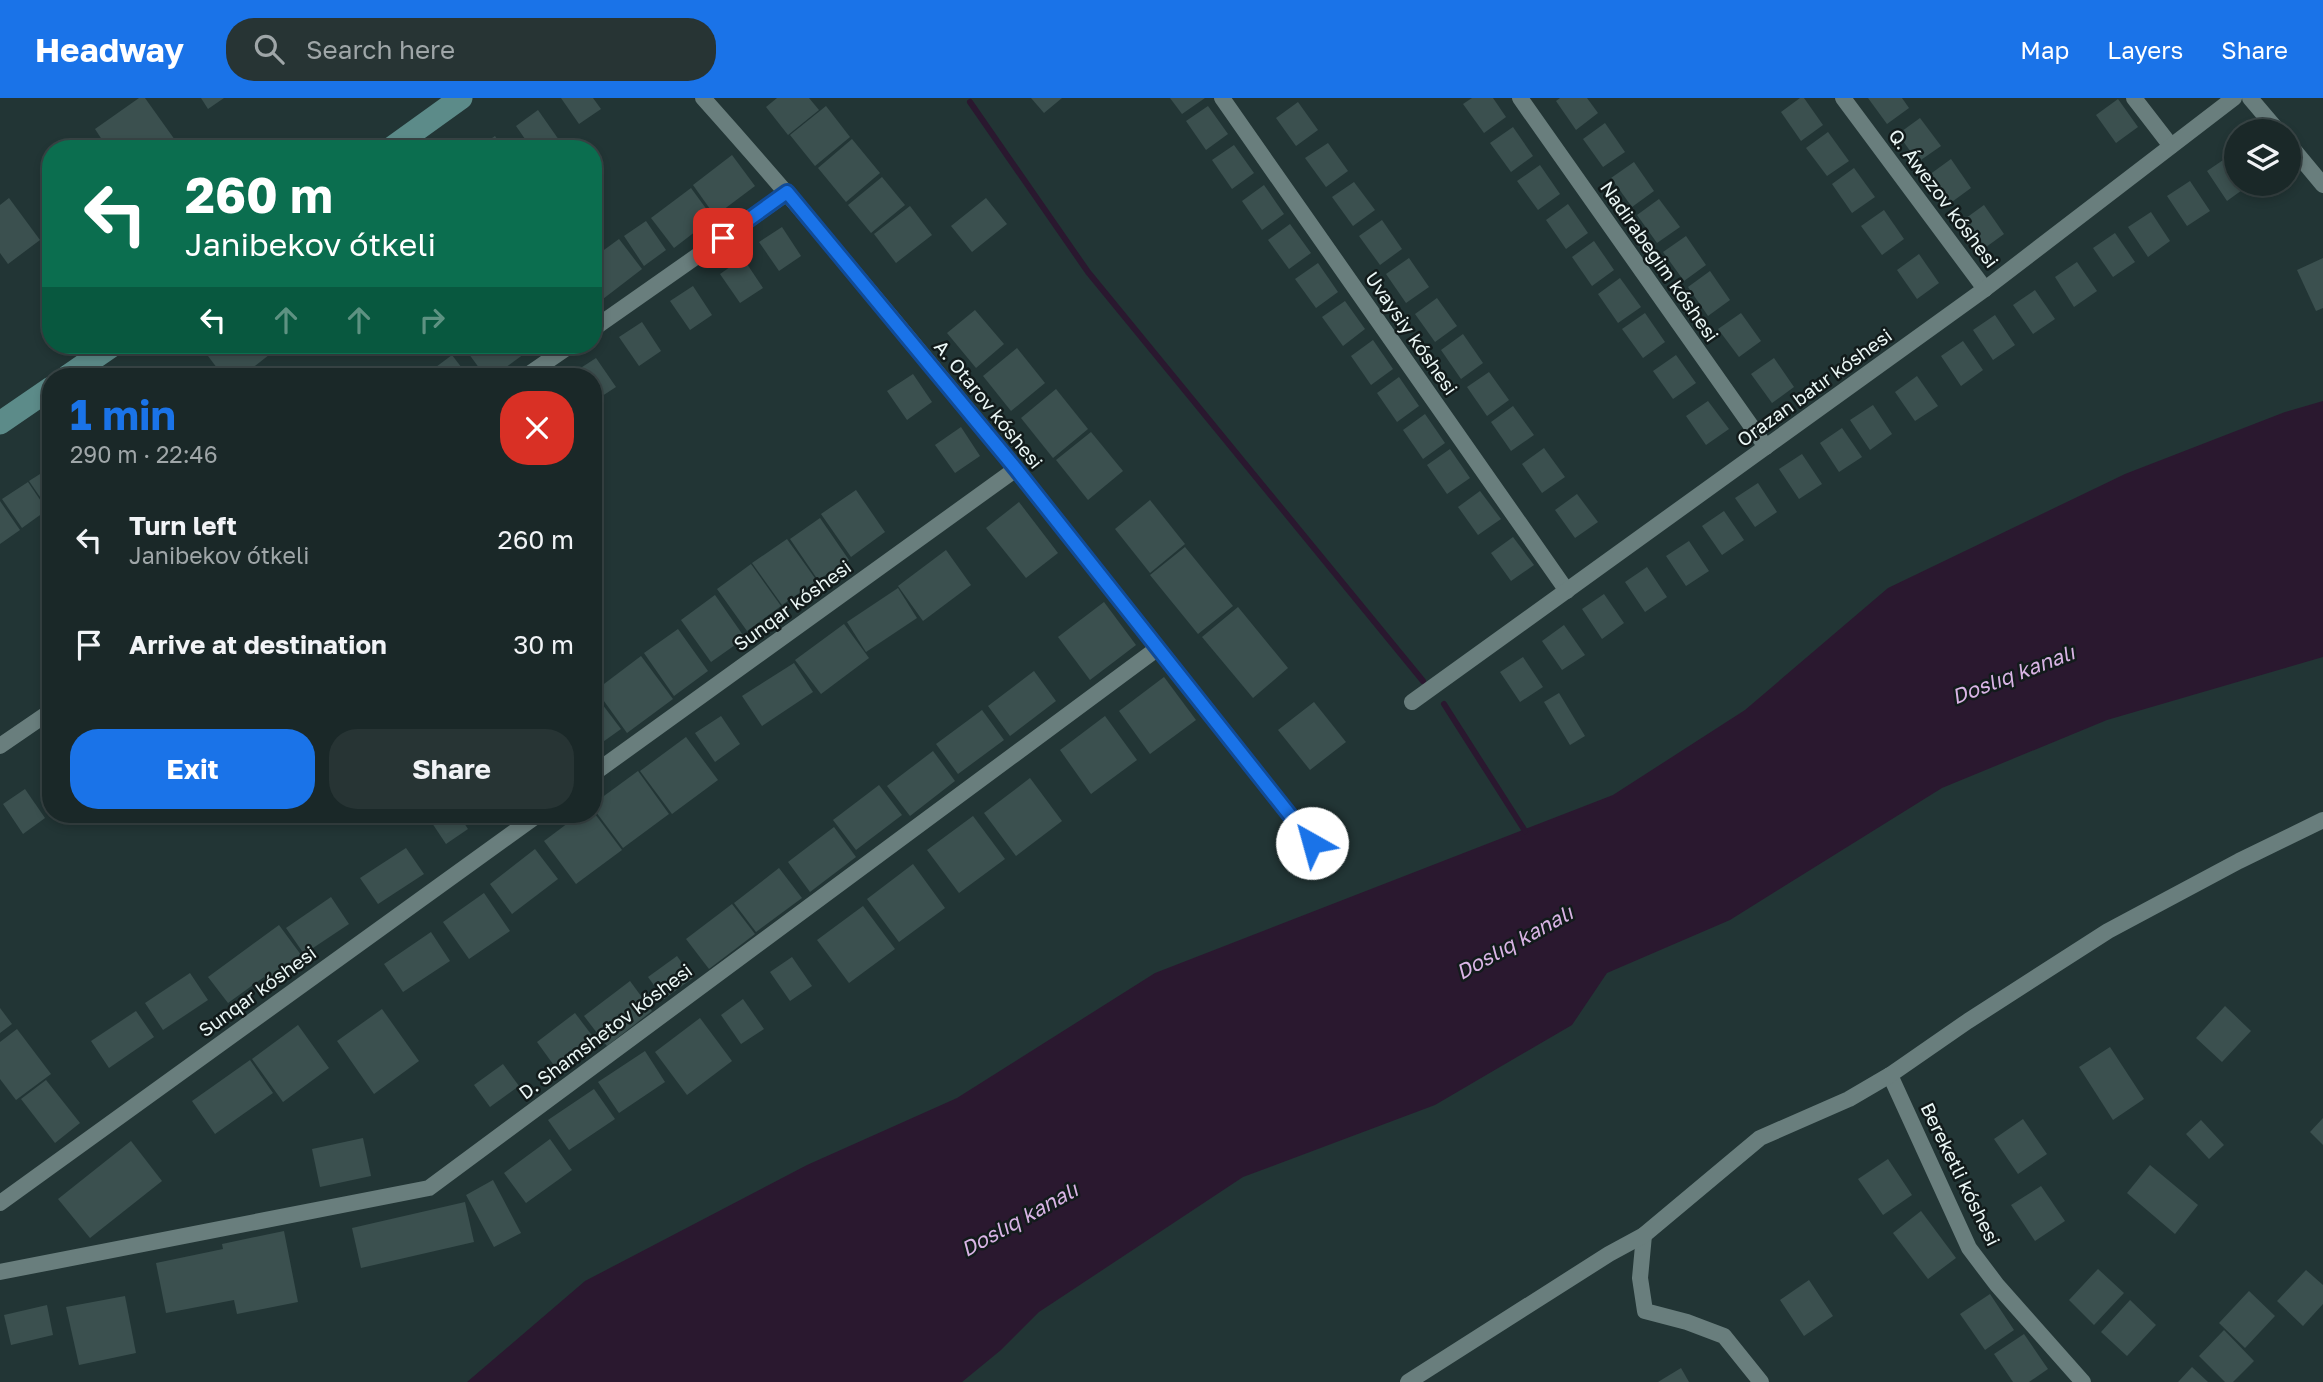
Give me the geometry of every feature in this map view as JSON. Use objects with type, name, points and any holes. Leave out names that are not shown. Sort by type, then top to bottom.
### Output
[{"type":"main road","points":[[403,140],[461,98]]},
{"type":"main road","points":[[80,368],[100,354]]},
{"type":"main road","points":[[0,423],[42,394]]},
{"type":"street","name":"A. Otarov kóshesi","points":[[703,98],[787,192],[1016,469],[1312,843]]},
{"type":"street","name":"Uvaysiy kóshesi","points":[[1222,98],[1567,591]]},
{"type":"street","name":"Nadirabegim kóshesi","points":[[1520,98],[1766,447]]},
{"type":"street","name":"Q. Áwezov kóshesi","points":[[1843,98],[1985,289]]},
{"type":"street","points":[[2134,98],[2171,146]]},
{"type":"street","name":"Orazan batır kóshesi","points":[[1412,702],[1985,289],[2234,98]]},
{"type":"street","points":[[2250,98],[2268,119]]},
{"type":"street","points":[[2301,158],[2323,184]]},
{"type":"street","points":[[602,323],[787,192]]},
{"type":"street","points":[[538,368],[558,354]]},
{"type":"street","name":"Sunqar kóshesi","points":[[602,768],[1016,469]]},
{"type":"street","name":"D. Shamshetov kóshesi","points":[[0,1272],[429,1188],[1158,648]]},
{"type":"street","points":[[0,746],[42,717]]},
{"type":"street","points":[[1419,1379],[1609,1254],[1644,1235],[1760,1138],[1849,1099],[1890,1075],[2108,931],[2239,860],[2323,820]]},
{"type":"street","name":"Sunqar kóshesi","points":[[0,1203],[527,823]]},
{"type":"street","name":"Bereketli kóshesi","points":[[1890,1075],[1969,1248],[1997,1285],[2083,1382]]},
{"type":"street","points":[[1644,1235],[1640,1278],[1645,1311],[1687,1322],[1724,1336],[1761,1382]]},
{"type":"water","name":"Doslıq kanalı","points":[[2323,401],[2323,657],[2107,720],[1942,788],[1730,920],[1607,973],[1572,1025],[1435,1105],[1243,1177],[1039,1312],[1001,1350],[962,1382],[467,1382],[585,1281],[807,1165],[957,1098],[1155,973],[1613,795],[1745,710],[1888,588],[2125,474],[2285,412]]},
{"type":"building","points":[[139,98],[145,98],[175,140],[102,140],[95,129]]},
{"type":"building","points":[[201,98],[224,98],[208,109]]},
{"type":"building","points":[[561,98],[593,98],[601,109],[579,124]]},
{"type":"building","points":[[777,98],[809,98],[819,110],[788,135],[766,107]]},
{"type":"building","points":[[1031,98],[1062,98],[1044,113]]},
{"type":"building","points":[[1170,98],[1205,98],[1182,114]]},
{"type":"building","points":[[1472,98],[1493,98],[1506,117],[1484,133],[1463,104]]},
{"type":"building","points":[[1560,98],[1587,98],[1598,113],[1576,130],[1556,101]]},
{"type":"building","points":[[1804,98],[1823,125],[1801,141],[1781,112]]},
{"type":"building","points":[[1868,98],[1902,98],[1909,108],[1887,124]]},
{"type":"building","points":[[2118,99],[2138,127],[2116,143],[2096,115]]},
{"type":"building","points":[[1298,102],[1318,130],[1296,146],[1276,118]]},
{"type":"building","points":[[826,106],[850,137],[815,166],[790,135]]},
{"type":"building","points":[[1208,106],[1228,134],[1206,150],[1186,121]]},
{"type":"building","points":[[538,110],[559,140],[526,140],[516,126]]},
{"type":"building","points":[[1920,118],[1941,146],[1918,162],[1898,134]]},
{"type":"building","points":[[1605,123],[1625,152],[1603,167],[1583,139]]},
{"type":"building","points":[[1513,127],[1533,156],[1511,172],[1490,143]]},
{"type":"building","points":[[1828,132],[1849,161],[1827,176],[1806,148]]},
{"type":"building","points":[[852,139],[880,173],[846,202],[818,168]]},
{"type":"building","points":[[1328,143],[1348,171],[1326,187],[1305,158]]},
{"type":"building","points":[[1234,145],[1254,173],[1232,189],[1212,160]]},
{"type":"building","points":[[732,155],[755,186],[715,216],[693,185]]},
{"type":"building","points":[[1951,159],[1971,188],[1949,204],[1929,175]]},
{"type":"building","points":[[2224,159],[2224,196],[2234,196],[2227,201],[2207,171]]},
{"type":"building","points":[[1634,162],[1654,191],[1632,207],[1611,178]]},
{"type":"building","points":[[1540,165],[1560,194],[1538,210],[1517,181]]},
{"type":"building","points":[[1854,168],[1875,197],[1852,213],[1832,184]]},
{"type":"building","points":[[882,177],[905,205],[871,233],[848,205]]},
{"type":"building","points":[[2190,181],[2210,211],[2187,226],[2167,196]]},
{"type":"building","points":[[1354,182],[1375,210],[1353,226],[1332,197]]},
{"type":"building","points":[[1264,185],[1284,214],[1262,230],[1242,201]]},
{"type":"building","points":[[691,188],[713,218],[674,248],[651,218]]},
{"type":"building","points":[[9,198],[40,240],[8,264],[0,253],[0,205]]},
{"type":"building","points":[[986,198],[1007,224],[972,252],[951,226]]},
{"type":"building","points":[[1659,199],[1680,227],[1657,243],[1637,215]]},
{"type":"building","points":[[1568,204],[1588,233],[1566,249],[1546,220]]},
{"type":"building","points":[[1984,205],[2004,234],[1982,250],[1962,221]]},
{"type":"building","points":[[910,206],[932,235],[896,263],[874,234]]},
{"type":"building","points":[[1884,210],[1904,239],[1882,255],[1861,226]]},
{"type":"building","points":[[2151,212],[2170,241],[2148,257],[2128,227]]},
{"type":"building","points":[[1382,220],[1402,249],[1380,265],[1359,236]]},
{"type":"building","points":[[646,221],[666,250],[644,266],[624,236]]},
{"type":"building","points":[[1290,224],[1311,253],[1289,269],[1268,240]]},
{"type":"building","points":[[782,227],[801,256],[779,271],[759,242]]},
{"type":"building","points":[[2115,233],[2135,262],[2113,277],[2093,248]]},
{"type":"building","points":[[1686,236],[1706,265],[1684,281],[1663,252]]},
{"type":"building","points":[[619,239],[642,269],[603,299],[602,298],[602,251]]},
{"type":"building","points":[[1594,241],[1614,270],[1592,286],[1572,257]]},
{"type":"building","points":[[1919,254],[1939,283],[1917,299],[1897,270]]},
{"type":"building","points":[[743,258],[763,288],[740,303],[720,274]]},
{"type":"building","points":[[1409,258],[1429,287],[1406,303],[1386,274]]},
{"type":"building","points":[[2323,258],[2323,308],[2316,311],[2297,270]]},
{"type":"building","points":[[2077,262],[2097,291],[2074,307],[2055,277]]},
{"type":"building","points":[[1318,263],[1338,292],[1316,308],[1295,279]]},
{"type":"building","points":[[1710,271],[1730,300],[1708,316],[1688,287]]},
{"type":"building","points":[[1620,278],[1641,307],[1618,323],[1598,294]]},
{"type":"building","points":[[693,286],[712,315],[690,330],[670,301]]},
{"type":"building","points":[[2035,290],[2055,319],[2033,334],[2013,305]]},
{"type":"building","points":[[1437,298],[1457,326],[1435,342],[1415,314]]},
{"type":"building","points":[[1345,301],[1365,329],[1343,346],[1322,317]]},
{"type":"building","points":[[975,310],[1004,344],[976,368],[947,333]]},
{"type":"building","points":[[1645,313],[1665,342],[1643,358],[1622,329]]},
{"type":"building","points":[[1741,313],[1761,341],[1739,357],[1718,329]]},
{"type":"building","points":[[1995,315],[2015,345],[1993,360],[1973,330]]},
{"type":"building","points":[[642,322],[661,351],[639,366],[619,337]]},
{"type":"building","points":[[1463,334],[1483,363],[1461,379],[1441,350]]},
{"type":"building","points":[[1373,340],[1393,369],[1371,385],[1351,356]]},
{"type":"building","points":[[1963,341],[1983,370],[1961,386],[1941,356]]},
{"type":"building","points":[[1017,348],[1045,383],[1011,411],[983,376]]},
{"type":"building","points":[[270,354],[252,368],[217,368],[208,356]]},
{"type":"building","points":[[469,354],[524,354],[505,368],[479,368]]},
{"type":"building","points":[[452,355],[462,368],[435,368]]},
{"type":"building","points":[[1676,355],[1696,383],[1673,399],[1653,371]]},
{"type":"building","points":[[596,358],[616,387],[602,396],[602,368],[581,368]]},
{"type":"building","points":[[1774,358],[1794,387],[1772,403],[1751,374]]},
{"type":"building","points":[[1489,372],[1509,400],[1487,416],[1467,387]]},
{"type":"building","points":[[913,374],[932,402],[907,420],[887,391]]},
{"type":"building","points":[[1917,376],[1938,406],[1915,421],[1895,392]]},
{"type":"building","points":[[1399,377],[1419,406],[1397,422],[1377,393]]},
{"type":"building","points":[[1056,389],[1088,429],[1053,458],[1021,418]]},
{"type":"building","points":[[1708,401],[1729,429],[1706,445],[1686,416]]},
{"type":"building","points":[[1873,405],[1892,434],[1870,450],[1850,420]]},
{"type":"building","points":[[1513,406],[1534,435],[1511,451],[1491,422]]},
{"type":"building","points":[[1425,414],[1445,443],[1423,459],[1403,430]]},
{"type":"building","points":[[961,427],[980,456],[955,473],[935,445]]},
{"type":"building","points":[[1842,428],[1862,457],[1839,472],[1820,443]]},
{"type":"building","points":[[1091,432],[1123,471],[1088,500],[1056,460]]},
{"type":"building","points":[[1544,448],[1565,477],[1542,493],[1522,464]]},
{"type":"building","points":[[1450,449],[1470,478],[1447,494],[1427,465]]},
{"type":"building","points":[[1802,454],[1822,484],[1799,499],[1779,469]]},
{"type":"building","points":[[42,473],[42,500],[29,481]]},
{"type":"building","points":[[28,482],[42,503],[42,514],[22,528],[2,499]]},
{"type":"building","points":[[1758,483],[1777,512],[1755,527],[1735,498]]},
{"type":"building","points":[[856,490],[885,532],[851,557],[821,514]]},
{"type":"building","points":[[1480,491],[1501,519],[1478,535],[1458,507]]},
{"type":"building","points":[[1577,494],[1598,522],[1575,538],[1555,510]]},
{"type":"building","points":[[1150,500],[1185,544],[1150,573],[1115,529]]},
{"type":"building","points":[[0,501],[20,530],[0,544]]},
{"type":"building","points":[[1019,502],[1058,553],[1026,578],[986,528]]},
{"type":"building","points":[[1724,511],[1744,540],[1722,555],[1702,526]]},
{"type":"building","points":[[820,518],[849,560],[818,580],[790,539]]},
{"type":"building","points":[[1513,537],[1534,565],[1511,581],[1491,553]]},
{"type":"building","points":[[787,539],[817,581],[782,605],[752,563]]},
{"type":"building","points":[[1689,541],[1709,571],[1686,586],[1666,556]]},
{"type":"building","points":[[1185,547],[1233,606],[1198,634],[1150,575]]},
{"type":"building","points":[[946,550],[971,585],[923,621],[898,586]]},
{"type":"building","points":[[751,564],[781,606],[747,631],[717,589]]},
{"type":"building","points":[[1647,567],[1667,597],[1645,612],[1625,582]]},
{"type":"building","points":[[898,588],[917,618],[866,652],[847,622]]},
{"type":"building","points":[[1604,594],[1624,623],[1602,639],[1582,609]]},
{"type":"building","points":[[715,595],[745,638],[711,662],[681,620]]},
{"type":"building","points":[[1104,602],[1136,645],[1090,680],[1058,637]]},
{"type":"building","points":[[1238,607],[1288,668],[1253,698],[1202,637]]},
{"type":"building","points":[[844,624],[869,658],[821,694],[795,660]]},
{"type":"building","points":[[1564,625],[1585,655],[1562,670],[1542,641]]},
{"type":"building","points":[[678,629],[708,671],[674,696],[644,653]]},
{"type":"building","points":[[641,656],[673,699],[627,733],[602,698],[602,685]]},
{"type":"building","points":[[1523,657],[1543,687],[1520,702],[1500,672]]},
{"type":"building","points":[[794,663],[813,692],[762,726],[742,696]]},
{"type":"building","points":[[1034,671],[1056,701],[1010,736],[988,706]]},
{"type":"building","points":[[1164,677],[1196,720],[1150,754],[1119,711]]},
{"type":"building","points":[[1559,693],[1585,736],[1570,745],[1544,702]]},
{"type":"building","points":[[1314,702],[1346,742],[1310,770],[1278,730]]},
{"type":"building","points":[[602,704],[621,729],[602,743]]},
{"type":"building","points":[[982,710],[1004,740],[958,774],[936,744]]},
{"type":"building","points":[[721,716],[740,744],[715,762],[695,733]]},
{"type":"building","points":[[1105,716],[1137,760],[1091,794],[1060,750]]},
{"type":"building","points":[[686,737],[718,780],[672,814],[640,771]]},
{"type":"building","points":[[933,751],[955,781],[910,816],[887,786]]},
{"type":"building","points":[[638,771],[669,814],[623,848],[602,820],[602,797]]},
{"type":"building","points":[[1030,778],[1062,821],[1016,856],[984,813]]},
{"type":"building","points":[[879,785],[902,815],[856,850],[833,820]]},
{"type":"building","points":[[25,789],[42,814],[42,820],[23,834],[3,804]]},
{"type":"building","points":[[973,816],[1005,859],[959,893],[927,850]]},
{"type":"building","points":[[432,823],[464,823],[468,829],[446,844]]},
{"type":"building","points":[[568,823],[602,823],[622,850],[576,884],[544,841]]},
{"type":"building","points":[[834,827],[856,857],[810,892],[788,862]]},
{"type":"building","points":[[406,848],[424,874],[378,904],[360,878]]},
{"type":"building","points":[[535,849],[558,879],[512,914],[490,884]]},
{"type":"building","points":[[913,864],[945,908],[899,942],[867,899]]},
{"type":"building","points":[[779,868],[802,898],[756,932],[734,903]]},
{"type":"building","points":[[484,893],[510,931],[469,959],[443,922]]},
{"type":"building","points":[[331,897],[349,924],[304,954],[286,928]]},
{"type":"building","points":[[732,904],[755,934],[709,969],[686,939]]},
{"type":"building","points":[[863,906],[895,949],[849,983],[817,940]]},
{"type":"building","points":[[279,925],[307,963],[273,989],[264,977],[228,1003],[208,977]]},
{"type":"building","points":[[431,932],[450,961],[403,992],[384,964]]},
{"type":"building","points":[[677,956],[693,978],[664,999],[648,977]]},
{"type":"building","points":[[792,957],[812,986],[790,1001],[770,972]]},
{"type":"building","points":[[190,973],[208,1000],[163,1030],[145,1003]]},
{"type":"building","points":[[630,981],[652,1011],[607,1046],[584,1016]]},
{"type":"building","points":[[743,999],[764,1029],[741,1044],[721,1015]]},
{"type":"building","points":[[2225,1006],[2251,1031],[2222,1062],[2196,1038]]},
{"type":"building","points":[[0,1008],[12,1024],[0,1033]]},
{"type":"building","points":[[382,1009],[419,1061],[374,1094],[337,1041]]},
{"type":"building","points":[[136,1011],[154,1037],[109,1068],[91,1041]]},
{"type":"building","points":[[575,1013],[597,1042],[558,1071],[537,1042]]},
{"type":"building","points":[[700,1018],[732,1061],[687,1095],[655,1052]]},
{"type":"building","points":[[298,1025],[329,1068],[283,1102],[252,1059]]},
{"type":"building","points":[[17,1029],[51,1074],[16,1100],[0,1079],[0,1042]]},
{"type":"building","points":[[2110,1047],[2144,1099],[2113,1120],[2079,1067]]},
{"type":"building","points":[[645,1051],[665,1082],[619,1113],[598,1082]]},
{"type":"building","points":[[250,1060],[273,1093],[215,1134],[192,1101]]},
{"type":"building","points":[[503,1064],[519,1086],[490,1107],[474,1085]]},
{"type":"building","points":[[46,1080],[80,1123],[55,1143],[21,1099]]},
{"type":"building","points":[[594,1089],[615,1119],[569,1150],[548,1120]]},
{"type":"building","points":[[2323,1118],[2323,1145],[2310,1132]]},
{"type":"building","points":[[2023,1119],[2047,1154],[2018,1174],[1994,1139]]},
{"type":"building","points":[[2201,1120],[2224,1145],[2209,1159],[2186,1134]]},
{"type":"building","points":[[363,1138],[371,1176],[320,1187],[312,1149]]},
{"type":"building","points":[[550,1139],[572,1170],[526,1203],[504,1173]]},
{"type":"building","points":[[131,1141],[162,1181],[90,1238],[58,1199]]},
{"type":"building","points":[[1888,1159],[1912,1195],[1883,1215],[1858,1179]]},
{"type":"building","points":[[2150,1165],[2198,1205],[2175,1234],[2127,1193]]},
{"type":"building","points":[[493,1180],[521,1233],[494,1247],[466,1195]]},
{"type":"building","points":[[2041,1186],[2065,1221],[2035,1241],[2011,1205]]},
{"type":"building","points":[[465,1202],[474,1242],[361,1268],[352,1228]]},
{"type":"building","points":[[1921,1211],[1956,1258],[1928,1279],[1893,1233]]},
{"type":"building","points":[[284,1231],[298,1302],[237,1314],[234,1300],[166,1313],[156,1263],[223,1249],[222,1244]]},
{"type":"building","points":[[2098,1269],[2124,1293],[2094,1325],[2069,1300]]},
{"type":"building","points":[[2306,1270],[2323,1285],[2323,1304],[2303,1326],[2277,1301]]},
{"type":"building","points":[[1809,1280],[1833,1316],[1804,1336],[1780,1300]]},
{"type":"building","points":[[2249,1291],[2275,1316],[2245,1348],[2219,1323]]},
{"type":"building","points":[[1990,1294],[2014,1330],[1985,1350],[1960,1314]]},
{"type":"building","points":[[125,1296],[136,1353],[79,1365],[66,1307]]},
{"type":"building","points":[[2130,1300],[2156,1325],[2127,1356],[2101,1332]]},
{"type":"building","points":[[47,1305],[53,1335],[11,1345],[4,1315]]},
{"type":"building","points":[[2224,1330],[2254,1361],[2233,1382],[2225,1382],[2199,1356]]},
{"type":"building","points":[[2024,1334],[2048,1369],[2029,1382],[2013,1382],[1994,1354]]},
{"type":"building","points":[[2192,1367],[2208,1382],[2178,1382]]},
{"type":"building","points":[[1681,1368],[1689,1382],[1658,1382]]},
{"type":"waterway","points":[[970,102],[1088,272],[1423,681]]},
{"type":"waterway","points":[[1444,704],[1525,831]]},
{"type":"route","points":[[723,238],[787,192],[1016,469],[1312,843]]}]
